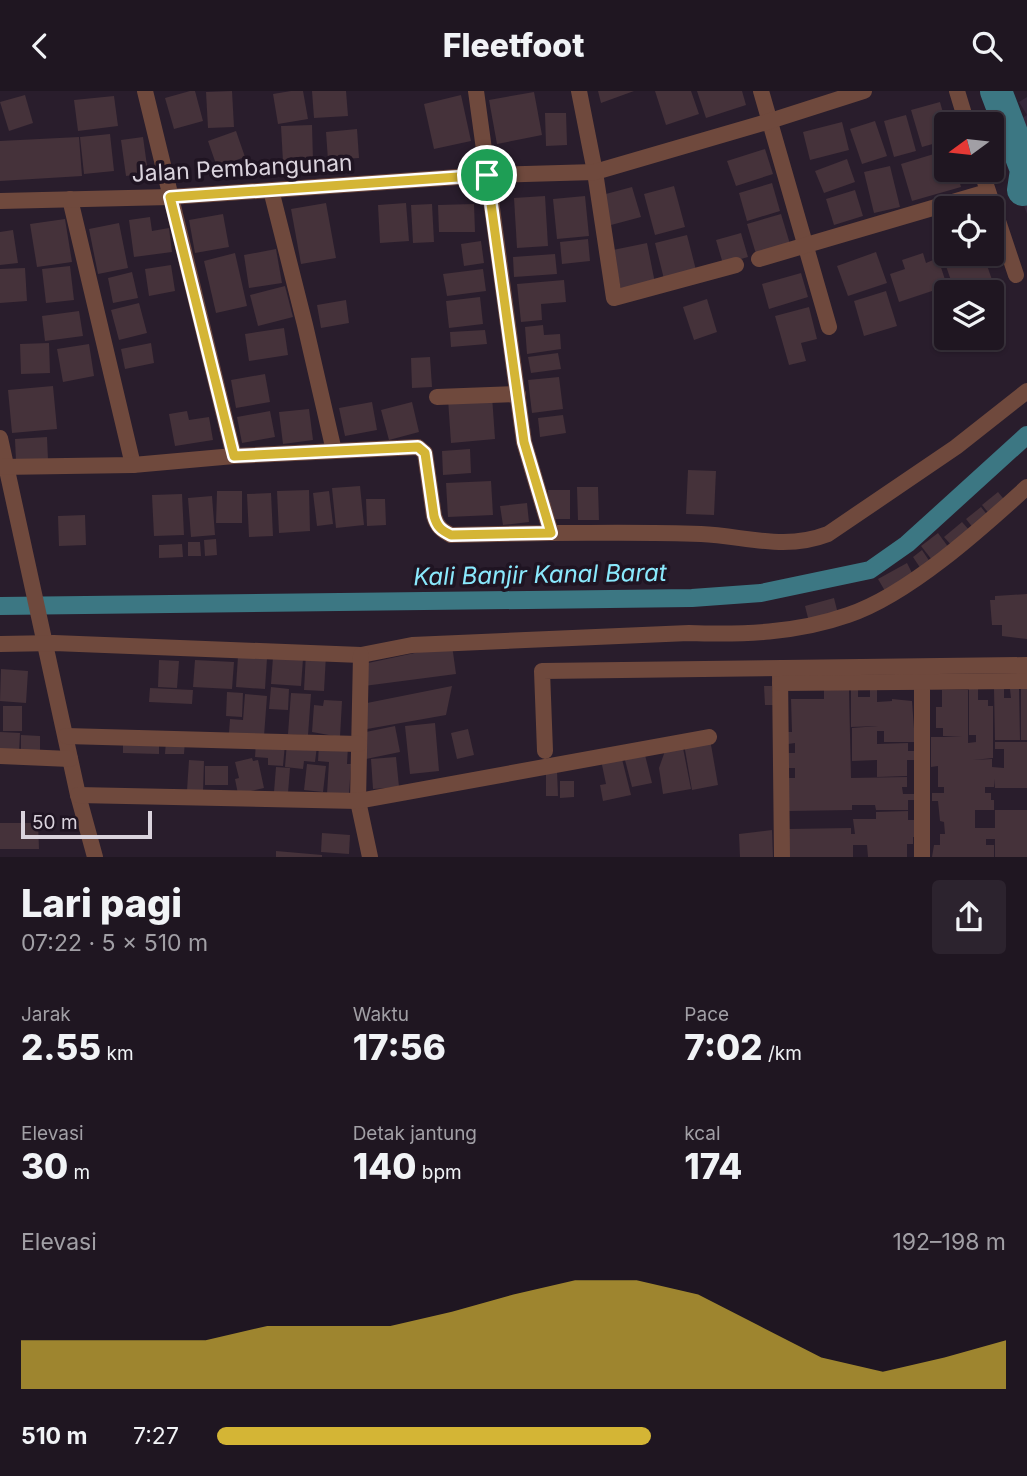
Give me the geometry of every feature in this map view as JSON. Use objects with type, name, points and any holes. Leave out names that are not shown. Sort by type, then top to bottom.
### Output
[{"type":"street","points":[[145,91],[234,456]]},
{"type":"street","points":[[477,91],[524,442],[551,533]]},
{"type":"street","points":[[579,91],[595,172],[614,298],[736,265]]},
{"type":"street","points":[[761,91],[829,327]]},
{"type":"street","name":"Jalan Pembangunan","points":[[0,201],[170,197],[487,175],[595,172],[864,91]]},
{"type":"street","points":[[957,91],[963,112]]},
{"type":"street","points":[[984,182],[1016,275]]},
{"type":"street","points":[[271,190],[334,451]]},
{"type":"street","points":[[759,259],[987,192]]},
{"type":"street","points":[[70,199],[133,465]]},
{"type":"street","points":[[3,467],[133,465],[234,456],[418,447],[425,453],[437,525],[451,535],[687,533],[713,534],[761,542],[795,542],[828,534],[956,447],[1027,391]]},
{"type":"street","points":[[437,397],[518,394]]},
{"type":"street","points":[[0,438],[3,467],[78,795],[95,856]]},
{"type":"street","points":[[0,644],[44,638],[361,655],[412,645],[689,633],[763,633],[846,617],[878,602],[959,546],[1027,487]]},
{"type":"street","points":[[361,655],[358,801],[370,856]]},
{"type":"street","points":[[922,674],[1027,665]]},
{"type":"street","points":[[545,751],[542,671],[780,675],[922,674],[1027,681]]},
{"type":"street","points":[[922,674],[922,856]]},
{"type":"street","points":[[780,675],[782,856]]},
{"type":"street","points":[[66,736],[359,744]]},
{"type":"street","points":[[78,795],[358,801],[709,737]]},
{"type":"street","points":[[0,756],[70,759]]},
{"type":"shaded area","points":[[1027,97],[1027,115],[1019,102]]},
{"type":"shaded area","points":[[1027,115],[1027,214],[1004,149],[1004,129]]},
{"type":"building","points":[[195,91],[203,121],[174,129],[165,98]]},
{"type":"building","points":[[232,91],[234,127],[208,128],[206,92]]},
{"type":"building","points":[[303,91],[308,119],[278,124],[273,94]]},
{"type":"building","points":[[312,91],[346,91],[348,116],[314,118]]},
{"type":"building","points":[[598,91],[634,91],[601,103]]},
{"type":"building","points":[[655,91],[691,91],[699,114],[666,125]]},
{"type":"building","points":[[697,91],[742,91],[746,105],[706,118]]},
{"type":"building","points":[[534,92],[542,135],[497,144],[489,100]]},
{"type":"building","points":[[25,95],[33,123],[9,131],[0,102]]},
{"type":"building","points":[[461,95],[471,141],[434,149],[424,104]]},
{"type":"building","points":[[114,96],[118,126],[78,131],[74,100]]},
{"type":"building","points":[[940,102],[943,112],[934,112],[934,144],[922,147],[911,110]]},
{"type":"building","points":[[545,113],[566,113],[567,145],[546,146]]},
{"type":"building","points":[[906,115],[916,151],[894,157],[884,121]]},
{"type":"building","points":[[875,121],[887,156],[862,164],[850,129]]},
{"type":"building","points":[[842,122],[849,150],[810,160],[803,132]]},
{"type":"building","points":[[312,125],[313,161],[283,162],[281,126]]},
{"type":"building","points":[[357,129],[359,158],[328,160],[326,132]]},
{"type":"building","points":[[236,131],[245,157],[217,167],[208,141]]},
{"type":"building","points":[[110,134],[114,171],[84,174],[80,137]]},
{"type":"building","points":[[79,137],[82,176],[0,181],[0,141]]},
{"type":"building","points":[[143,137],[148,173],[126,176],[121,140]]},
{"type":"building","points":[[765,149],[773,174],[736,186],[727,161]]},
{"type":"building","points":[[934,154],[934,182],[960,182],[961,187],[912,201],[901,164]]},
{"type":"building","points":[[847,159],[855,182],[824,193],[815,171]]},
{"type":"building","points":[[890,166],[900,207],[874,213],[864,172]]},
{"type":"building","points":[[772,183],[780,211],[747,221],[739,193]]},
{"type":"building","points":[[674,186],[685,227],[655,235],[644,194]]},
{"type":"building","points":[[632,187],[641,217],[611,225],[602,195]]},
{"type":"building","points":[[855,190],[863,216],[834,225],[826,199]]},
{"type":"building","points":[[545,196],[548,246],[517,248],[514,198]]},
{"type":"building","points":[[585,196],[589,236],[557,239],[553,199]]},
{"type":"building","points":[[326,203],[336,258],[301,264],[291,209]]},
{"type":"building","points":[[406,203],[409,241],[380,243],[378,205]]},
{"type":"building","points":[[432,204],[434,242],[413,243],[411,205]]},
{"type":"building","points":[[474,204],[475,232],[439,232],[438,205]]},
{"type":"building","points":[[223,214],[229,247],[195,253],[189,220]]},
{"type":"building","points":[[781,214],[790,244],[756,254],[747,224]]},
{"type":"building","points":[[150,217],[152,231],[169,228],[172,252],[134,257],[129,220]]},
{"type":"building","points":[[65,219],[72,262],[37,267],[30,224]]},
{"type":"building","points":[[119,223],[128,268],[98,274],[89,229]]},
{"type":"building","points":[[13,230],[18,263],[0,265],[0,232]]},
{"type":"building","points":[[741,233],[748,257],[723,264],[716,240]]},
{"type":"building","points":[[687,235],[697,274],[665,283],[655,243]]},
{"type":"building","points":[[588,239],[590,261],[562,264],[560,242]]},
{"type":"building","points":[[481,241],[484,263],[464,266],[461,244]]},
{"type":"building","points":[[647,243],[655,283],[621,290],[613,250]]},
{"type":"building","points":[[276,249],[282,283],[249,288],[244,255]]},
{"type":"building","points":[[876,252],[887,283],[848,296],[837,266]]},
{"type":"building","points":[[235,253],[247,306],[216,313],[204,261]]},
{"type":"building","points":[[923,253],[926,263],[934,260],[934,266],[941,266],[945,280],[934,280],[934,290],[899,302],[890,274],[905,269],[902,260]]},
{"type":"building","points":[[555,254],[557,274],[514,277],[513,257]]},
{"type":"building","points":[[171,265],[175,291],[149,296],[145,269]]},
{"type":"building","points":[[70,266],[74,300],[46,303],[42,269]]},
{"type":"building","points":[[946,266],[987,266],[992,280],[951,280]]},
{"type":"building","points":[[25,268],[27,301],[0,303],[0,269]]},
{"type":"building","points":[[483,269],[486,291],[447,296],[443,274]]},
{"type":"building","points":[[132,272],[138,298],[113,303],[108,278]]},
{"type":"building","points":[[801,273],[808,297],[769,309],[762,284]]},
{"type":"building","points":[[564,280],[566,302],[541,304],[542,320],[521,322],[517,284]]},
{"type":"building","points":[[285,286],[293,317],[258,326],[250,295]]},
{"type":"building","points":[[886,291],[897,326],[864,336],[854,301]]},
{"type":"building","points":[[480,297],[483,324],[449,328],[446,301]]},
{"type":"building","points":[[707,299],[717,332],[694,340],[683,307]]},
{"type":"building","points":[[346,300],[349,323],[321,328],[317,305]]},
{"type":"building","points":[[139,303],[147,333],[119,340],[111,310]]},
{"type":"building","points":[[809,307],[817,339],[801,343],[806,361],[789,365],[775,316]]},
{"type":"building","points":[[79,311],[83,336],[45,341],[42,316]]},
{"type":"building","points":[[543,325],[544,335],[560,334],[561,349],[527,354],[525,327]]},
{"type":"building","points":[[284,328],[288,355],[249,361],[245,334]]},
{"type":"building","points":[[485,330],[487,344],[451,347],[450,332]]},
{"type":"building","points":[[49,343],[50,373],[21,374],[20,344]]},
{"type":"building","points":[[151,343],[154,363],[125,369],[121,349]]},
{"type":"building","points":[[89,344],[94,376],[63,382],[57,349]]},
{"type":"building","points":[[558,353],[561,369],[531,373],[528,357]]},
{"type":"building","points":[[430,357],[432,387],[412,388],[411,358]]},
{"type":"building","points":[[265,374],[270,402],[236,408],[231,380]]},
{"type":"building","points":[[559,377],[563,409],[532,413],[528,380]]},
{"type":"building","points":[[53,386],[57,429],[12,433],[8,390]]},
{"type":"building","points":[[492,396],[495,439],[451,443],[448,399]]},
{"type":"building","points":[[372,402],[377,430],[345,436],[339,408]]},
{"type":"building","points":[[412,402],[419,432],[389,440],[381,410]]},
{"type":"building","points":[[309,409],[313,440],[283,444],[279,412]]},
{"type":"building","points":[[187,411],[189,420],[209,417],[213,440],[175,446],[169,414]]},
{"type":"building","points":[[270,411],[275,437],[242,443],[237,417]]},
{"type":"building","points":[[563,415],[566,433],[540,437],[538,418]]},
{"type":"building","points":[[47,437],[48,460],[16,461],[15,439]]},
{"type":"building","points":[[470,449],[471,473],[443,475],[442,451]]},
{"type":"building","points":[[688,470],[716,471],[714,515],[686,514]]},
{"type":"building","points":[[491,481],[493,515],[448,517],[446,483]]},
{"type":"building","points":[[360,486],[364,525],[336,528],[332,488]]},
{"type":"building","points":[[577,487],[598,487],[599,520],[578,520]]},
{"type":"building","points":[[309,490],[310,531],[279,533],[277,491]]},
{"type":"building","points":[[548,490],[570,490],[570,519],[549,519]]},
{"type":"building","points":[[217,491],[242,491],[242,523],[216,523]]},
{"type":"building","points":[[329,491],[333,524],[317,526],[313,493]]},
{"type":"building","points":[[998,492],[1007,503],[991,516],[982,505]]},
{"type":"building","points":[[271,493],[273,536],[249,537],[247,494]]},
{"type":"building","points":[[182,494],[184,535],[154,536],[152,495]]},
{"type":"building","points":[[212,496],[215,535],[191,537],[188,498]]},
{"type":"building","points":[[366,499],[385,499],[386,525],[367,526]]},
{"type":"building","points":[[527,503],[529,522],[503,525],[500,506]]},
{"type":"building","points":[[981,507],[989,517],[974,529],[966,519]]},
{"type":"building","points":[[85,515],[86,545],[59,546],[58,516]]},
{"type":"building","points":[[962,522],[970,531],[952,546],[944,537]]},
{"type":"building","points":[[938,533],[949,548],[932,560],[921,546]]},
{"type":"building","points":[[216,539],[217,555],[205,556],[204,540]]},
{"type":"building","points":[[188,542],[200,542],[201,556],[188,556]]},
{"type":"building","points":[[182,544],[183,557],[159,558],[159,545]]},
{"type":"building","points":[[922,550],[930,562],[921,569],[913,557]]},
{"type":"building","points":[[907,563],[913,575],[885,591],[878,579]]},
{"type":"building","points":[[1027,594],[1027,639],[1002,636],[1002,625],[992,625],[990,600],[995,600],[995,596]]},
{"type":"building","points":[[834,598],[838,614],[809,622],[805,606]]},
{"type":"building","points":[[452,645],[456,674],[364,686],[368,663]]},
{"type":"building","points":[[306,653],[326,655],[324,691],[304,690]]},
{"type":"building","points":[[238,656],[267,658],[265,689],[236,687]]},
{"type":"building","points":[[273,657],[303,659],[301,686],[271,684]]},
{"type":"building","points":[[159,660],[179,661],[177,688],[158,687]]},
{"type":"building","points":[[195,660],[234,662],[232,689],[193,687]]},
{"type":"building","points":[[1,669],[28,671],[26,703],[0,701]]},
{"type":"building","points":[[452,686],[446,715],[367,729],[362,704]]},
{"type":"building","points":[[764,686],[772,686],[773,705],[765,705]]},
{"type":"building","points":[[271,687],[289,689],[288,710],[269,709]]},
{"type":"building","points":[[150,688],[193,690],[192,704],[149,702]]},
{"type":"building","points":[[1021,688],[1027,688],[1027,740],[1021,740]]},
{"type":"building","points":[[969,689],[978,689],[978,700],[988,700],[988,706],[993,706],[993,758],[973,760],[992,759],[992,767],[1004,768],[1004,749],[995,749],[995,742],[1027,742],[1027,788],[995,788],[994,779],[994,787],[985,787],[985,793],[991,793],[994,810],[975,810],[975,828],[995,828],[995,810],[1027,810],[1027,857],[995,857],[995,839],[986,839],[986,845],[994,845],[994,857],[932,857],[934,845],[940,845],[940,834],[945,834],[944,822],[940,821],[938,801],[932,801],[932,793],[944,793],[944,787],[938,787],[938,766],[931,767],[931,737],[962,737],[943,736],[943,728],[936,728],[936,707],[942,707],[942,690],[968,690],[968,743],[976,742],[976,735],[969,735]]},
{"type":"building","points":[[994,689],[1004,689],[1004,698],[1011,698],[1010,689],[1019,689],[1020,740],[995,740]]},
{"type":"building","points":[[824,690],[849,690],[851,778],[907,777],[907,787],[902,787],[903,794],[914,794],[914,800],[908,800],[908,810],[876,810],[875,805],[852,805],[852,810],[788,811],[787,778],[795,778],[795,768],[788,768],[788,753],[795,753],[795,743],[788,744],[788,732],[792,732],[791,699],[824,699]]},
{"type":"building","points":[[851,690],[858,690],[858,697],[870,697],[870,690],[877,690],[877,702],[892,699],[912,701],[915,742],[884,742],[884,731],[877,731],[877,744],[908,743],[908,751],[915,751],[915,760],[907,760],[907,776],[877,777],[877,760],[852,761],[852,728],[878,726],[851,727]]},
{"type":"building","points":[[227,692],[243,693],[242,717],[226,716]]},
{"type":"building","points":[[291,693],[311,694],[308,735],[288,734]]},
{"type":"building","points":[[245,694],[267,696],[264,736],[229,733],[230,719],[243,720]]},
{"type":"building","points":[[324,700],[342,701],[340,737],[312,732],[314,705],[323,706]]},
{"type":"building","points":[[3,706],[22,706],[22,731],[3,731]]},
{"type":"building","points":[[435,723],[439,771],[410,774],[405,726]]},
{"type":"building","points":[[395,726],[400,752],[366,759],[361,733]]},
{"type":"building","points":[[468,729],[474,755],[457,759],[451,733]]},
{"type":"building","points":[[0,732],[20,733],[19,753],[0,752]]},
{"type":"building","points":[[21,735],[40,736],[40,751],[21,750]]},
{"type":"building","points":[[123,738],[159,738],[159,754],[123,753]]},
{"type":"building","points":[[710,739],[718,785],[692,790],[684,744]]},
{"type":"building","points":[[166,740],[185,740],[184,754],[165,754]]},
{"type":"building","points":[[256,742],[285,744],[283,766],[268,765],[268,758],[255,757]]},
{"type":"building","points":[[287,742],[317,746],[315,762],[304,761],[303,769],[285,767]]},
{"type":"building","points":[[319,744],[348,746],[347,764],[351,764],[349,795],[327,794],[329,762],[318,761]]},
{"type":"building","points":[[683,748],[691,789],[663,794],[659,768],[665,751]]},
{"type":"building","points":[[621,755],[631,795],[603,801],[600,785],[606,784],[601,760]]},
{"type":"building","points":[[645,755],[652,783],[632,787],[625,760]]},
{"type":"building","points":[[396,757],[399,787],[373,789],[371,759]]},
{"type":"building","points":[[252,758],[253,761],[258,760],[264,788],[238,794],[235,779],[239,778],[235,762]]},
{"type":"building","points":[[189,760],[204,761],[203,792],[187,791]]},
{"type":"building","points":[[307,764],[326,766],[323,792],[304,790]]},
{"type":"building","points":[[205,766],[228,766],[228,785],[205,785]]},
{"type":"building","points":[[276,767],[290,768],[288,793],[274,792]]},
{"type":"building","points":[[546,771],[557,771],[558,796],[546,796]]},
{"type":"building","points":[[560,781],[574,781],[574,797],[560,798]]},
{"type":"building","points":[[908,811],[908,820],[915,820],[916,837],[913,837],[913,844],[907,844],[907,857],[868,857],[867,845],[853,845],[853,857],[789,857],[789,829],[851,828],[851,834],[855,834],[853,819],[876,819],[876,812]]},
{"type":"building","points":[[0,823],[38,823],[39,849],[0,849]]},
{"type":"building","points":[[772,830],[773,857],[740,857],[739,834]]},
{"type":"building","points":[[322,833],[350,835],[349,854],[321,852]]},
{"type":"building","points":[[276,851],[322,855],[322,857],[276,857]]},
{"type":"waterway","points":[[996,91],[1026,170],[1023,190]]},
{"type":"waterway","points":[[1023,190],[1027,198]]},
{"type":"waterway","name":"Kali Banjir Kanal Barat","points":[[0,606],[692,598],[761,593],[870,570],[907,544],[1027,435]]},
{"type":"route","points":[[487,175],[524,442],[551,533],[451,535],[442,531],[434,516],[425,453],[418,447],[234,456],[170,197],[487,175]]}]
